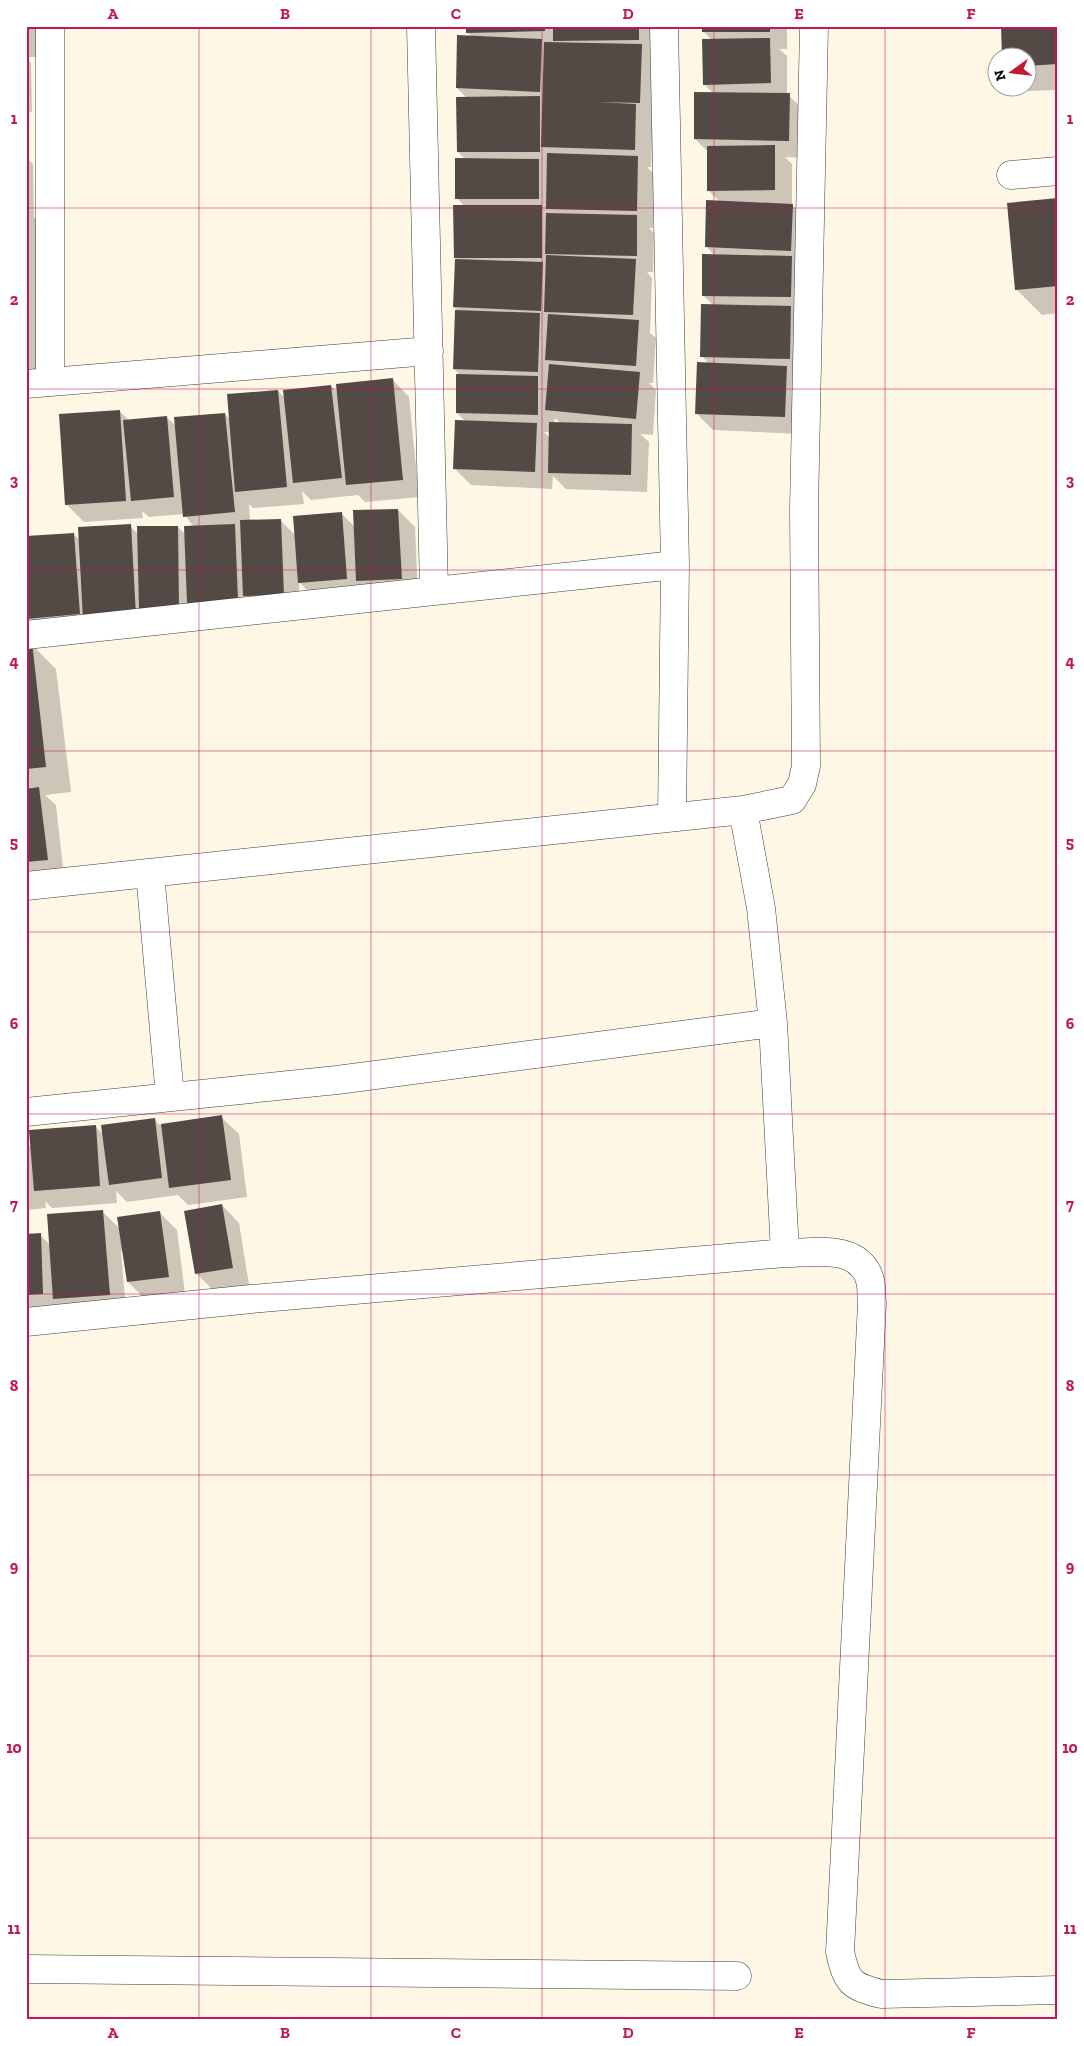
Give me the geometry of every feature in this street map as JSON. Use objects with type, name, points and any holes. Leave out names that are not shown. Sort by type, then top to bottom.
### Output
[{"type":"street","points":[[50,26],[38,383],[430,351]]},
{"type":"street","points":[[421,26],[430,351],[434,590]]},
{"type":"street","points":[[664,26],[675,565],[672,817]]},
{"type":"street","points":[[26,886],[743,810],[792,800],[802,784],[806,766],[804,510],[814,26]]},
{"type":"street","points":[[1010,175],[1058,171]]},
{"type":"street","points":[[26,635],[675,565]]},
{"type":"street","points":[[743,810],[760,908],[773,1023],[785,1253]]},
{"type":"street","points":[[150,873],[170,1097]]},
{"type":"street","points":[[26,1112],[337,1080],[773,1023]]},
{"type":"street","points":[[26,1322],[251,1299],[785,1253],[842,1253],[860,1262],[870,1280],[872,1303],[840,1952],[845,1974],[859,1988],[881,1994],[1058,1990]]},
{"type":"street","points":[[26,1969],[737,1976]]},
{"type":"building","points":[[466,26],[545,26],[545,31],[466,33]]},
{"type":"building","points":[[553,26],[639,26],[639,40],[553,41]]},
{"type":"building","points":[[702,26],[770,26],[770,32],[702,32]]},
{"type":"building","points":[[1001,26],[1058,26],[1058,64],[1036,65],[1036,48],[1002,48]]},
{"type":"building","points":[[457,35],[542,39],[540,92],[456,88]]},
{"type":"building","points":[[770,38],[771,83],[703,85],[702,39]]},
{"type":"building","points":[[544,42],[642,44],[640,103],[597,102],[636,104],[635,150],[541,147]]},
{"type":"building","points":[[694,92],[790,93],[789,141],[694,139]]},
{"type":"building","points":[[540,96],[540,152],[457,152],[456,97]]},
{"type":"building","points":[[775,145],[775,190],[707,191],[707,146]]},
{"type":"building","points":[[547,153],[638,156],[637,211],[546,209]]},
{"type":"building","points":[[455,158],[539,159],[539,199],[455,199]]},
{"type":"building","points":[[1058,198],[1058,286],[1015,290],[1007,203]]},
{"type":"building","points":[[706,200],[793,204],[791,251],[705,247]]},
{"type":"building","points":[[453,205],[542,205],[542,258],[454,258]]},
{"type":"building","points":[[546,213],[637,215],[637,256],[545,254]]},
{"type":"building","points":[[702,254],[792,256],[791,297],[702,296]]},
{"type":"building","points":[[546,255],[636,259],[633,315],[544,312]]},
{"type":"building","points":[[455,259],[543,262],[541,311],[453,307]]},
{"type":"building","points":[[701,304],[791,306],[790,359],[700,357]]},
{"type":"building","points":[[455,310],[540,313],[538,372],[453,369]]},
{"type":"building","points":[[548,314],[639,320],[636,366],[545,360]]},
{"type":"building","points":[[26,336],[28,336],[29,373],[26,373]]},
{"type":"building","points":[[697,362],[787,366],[785,417],[695,414]]},
{"type":"building","points":[[549,364],[640,372],[636,419],[545,410]]},
{"type":"building","points":[[456,374],[538,376],[538,415],[456,413]]},
{"type":"building","points":[[393,378],[403,480],[346,485],[336,384]]},
{"type":"building","points":[[331,385],[342,478],[293,483],[283,390]]},
{"type":"building","points":[[278,390],[287,487],[235,492],[227,394]]},
{"type":"building","points":[[120,410],[126,501],[65,505],[59,414]]},
{"type":"building","points":[[225,413],[235,512],[183,517],[174,417]]},
{"type":"building","points":[[167,416],[174,497],[131,501],[123,420]]},
{"type":"building","points":[[455,420],[537,423],[535,472],[453,469]]},
{"type":"building","points":[[549,422],[632,424],[631,475],[548,473]]},
{"type":"building","points":[[398,509],[402,579],[356,581],[353,510]]},
{"type":"building","points":[[342,512],[347,579],[298,583],[293,516]]},
{"type":"building","points":[[281,519],[284,595],[243,596],[240,520]]},
{"type":"building","points":[[131,524],[136,616],[83,619],[78,527]]},
{"type":"building","points":[[235,524],[238,601],[187,603],[184,526]]},
{"type":"building","points":[[137,526],[178,526],[179,608],[139,609]]},
{"type":"building","points":[[74,533],[80,614],[26,619],[26,536]]},
{"type":"building","points":[[32,642],[46,767],[26,769],[26,643]]},
{"type":"building","points":[[39,787],[48,860],[26,862],[26,789]]},
{"type":"building","points":[[222,1115],[231,1180],[169,1188],[161,1124]]},
{"type":"building","points":[[155,1118],[162,1178],[109,1185],[101,1125]]},
{"type":"building","points":[[96,1125],[100,1186],[34,1191],[29,1130]]},
{"type":"building","points":[[222,1204],[233,1268],[195,1274],[184,1211]]},
{"type":"building","points":[[103,1210],[110,1295],[53,1299],[47,1214]]},
{"type":"building","points":[[160,1211],[169,1277],[127,1282],[117,1217]]},
{"type":"building","points":[[41,1233],[43,1294],[26,1295],[26,1234]]}]
